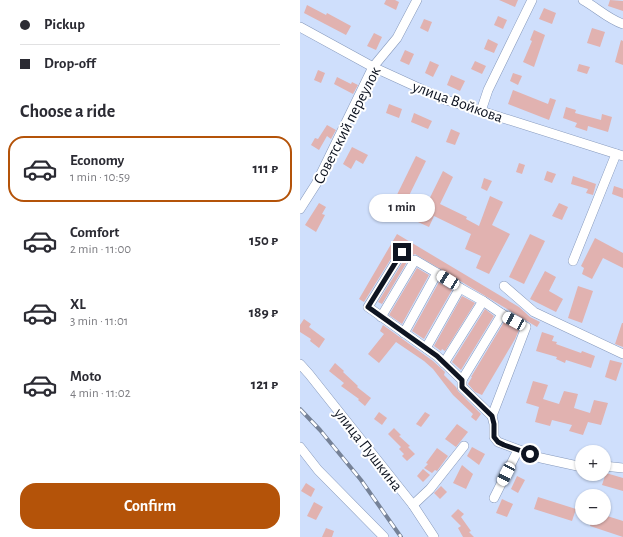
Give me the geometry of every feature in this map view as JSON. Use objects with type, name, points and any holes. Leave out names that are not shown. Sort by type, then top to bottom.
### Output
[{"type":"street","name":"Советский переулок","points":[[300,209],[316,184],[373,67],[397,38],[418,0]]},
{"type":"street","points":[[481,111],[488,90],[532,0]]},
{"type":"street","points":[[583,0],[616,22],[623,24]]},
{"type":"street","name":"улица Войкова","points":[[300,27],[373,67],[443,98],[620,155]]},
{"type":"street","points":[[573,261],[620,155]]},
{"type":"street","points":[[402,252],[368,307],[426,348],[462,380]]},
{"type":"street","points":[[382,316],[415,260],[502,314],[526,327],[492,416]]},
{"type":"street","points":[[404,333],[437,273]]},
{"type":"street","points":[[504,286],[534,312],[623,354]]},
{"type":"street","points":[[426,348],[460,288]]},
{"type":"street","points":[[444,363],[483,301]]},
{"type":"street","points":[[502,314],[462,380],[462,387],[492,416],[494,424],[494,437],[498,442],[541,458],[575,465]]},
{"type":"street","name":"улица Пушкина","points":[[300,364],[413,505],[434,537]]},
{"type":"street","points":[[413,505],[430,489],[464,446]]},
{"type":"street","points":[[300,447],[318,470],[384,537]]},
{"type":"street","points":[[494,498],[518,450]]},
{"type":"street","points":[[611,467],[623,468]]},
{"type":"building","points":[[386,0],[395,0],[399,2],[396,10],[384,4]]},
{"type":"building","points":[[499,0],[518,0],[515,7]]},
{"type":"building","points":[[610,0],[623,1],[623,11],[608,6]]},
{"type":"building","points":[[307,5],[326,15],[327,13],[351,26],[346,35],[304,13]]},
{"type":"building","points":[[544,8],[556,13],[552,24],[539,19]]},
{"type":"building","points":[[498,16],[507,20],[503,29],[494,25]]},
{"type":"building","points":[[424,19],[432,22],[428,32],[420,28]]},
{"type":"building","points":[[592,28],[605,32],[600,47],[587,43]]},
{"type":"building","points":[[534,30],[545,35],[534,67],[523,62],[532,41],[530,40]]},
{"type":"building","points":[[374,33],[382,37],[376,50],[367,46]]},
{"type":"building","points":[[488,39],[498,44],[494,53],[484,49]]},
{"type":"building","points":[[621,40],[623,41],[623,65],[615,62]]},
{"type":"building","points":[[405,50],[414,54],[409,65],[400,61]]},
{"type":"building","points":[[430,61],[439,65],[433,77],[425,73]]},
{"type":"building","points":[[475,61],[486,66],[482,74],[471,69]]},
{"type":"building","points":[[579,64],[590,67],[587,74],[577,71]]},
{"type":"building","points":[[318,70],[325,73],[321,83],[314,80]]},
{"type":"building","points":[[513,73],[522,76],[518,85],[510,81]]},
{"type":"building","points":[[451,75],[465,81],[460,91],[447,85]]},
{"type":"building","points":[[337,77],[351,84],[352,82],[358,85],[353,94],[334,84]]},
{"type":"building","points":[[513,90],[548,104],[550,98],[556,100],[549,120],[508,104]]},
{"type":"building","points":[[389,104],[402,109],[399,118],[386,113]]},
{"type":"building","points":[[566,107],[576,110],[575,113],[601,120],[602,114],[612,117],[608,132],[588,126],[587,131],[575,127],[577,123],[563,118]]},
{"type":"building","points":[[414,113],[432,121],[428,129],[411,122]]},
{"type":"building","points":[[327,125],[336,130],[331,139],[327,136],[319,150],[311,145],[315,138],[318,139]]},
{"type":"building","points":[[451,129],[460,133],[455,145],[446,142]]},
{"type":"building","points":[[352,147],[368,155],[363,164],[356,160],[351,169],[343,164]]},
{"type":"building","points":[[416,156],[426,161],[400,214],[390,209]]},
{"type":"building","points":[[519,163],[525,165],[522,174],[516,172]]},
{"type":"building","points":[[443,171],[453,177],[440,204],[467,217],[466,219],[479,226],[490,196],[503,202],[492,225],[510,234],[489,274],[476,268],[481,256],[465,249],[471,234],[434,216],[429,227],[418,222]]},
{"type":"building","points":[[547,171],[556,174],[552,183],[544,180]]},
{"type":"building","points":[[573,176],[596,184],[593,195],[586,193],[588,189],[571,184]]},
{"type":"building","points":[[484,178],[492,181],[487,191],[481,188]]},
{"type":"building","points":[[614,186],[623,189],[623,198],[612,194]]},
{"type":"building","points":[[319,203],[326,207],[322,214],[325,215],[316,232],[305,225]]},
{"type":"building","points":[[559,203],[568,207],[562,220],[552,216]]},
{"type":"building","points":[[397,234],[519,307],[530,317],[540,322],[537,327],[415,254],[410,257],[382,304],[378,302],[407,255],[407,249],[403,246],[397,249],[364,302],[359,299]]},
{"type":"building","points":[[530,234],[545,241],[524,284],[509,277]]},
{"type":"building","points":[[595,238],[623,253],[623,268],[603,258],[592,279],[582,274],[584,268],[581,266]]},
{"type":"building","points":[[417,268],[429,275],[402,324],[389,315]]},
{"type":"building","points":[[545,271],[556,277],[549,291],[563,299],[556,312],[530,299]]},
{"type":"building","points":[[439,282],[452,290],[424,339],[412,331]]},
{"type":"building","points":[[578,286],[593,291],[582,323],[568,318]]},
{"type":"building","points":[[462,296],[475,303],[445,351],[442,349],[441,351],[434,346]]},
{"type":"building","points":[[485,309],[494,316],[461,370],[452,362]]},
{"type":"building","points":[[304,319],[311,324],[309,327],[325,339],[319,348],[310,341],[311,339],[300,332],[300,325]]},
{"type":"building","points":[[504,322],[519,330],[482,395],[475,392],[468,384]]},
{"type":"building","points":[[623,323],[623,347],[615,344]]},
{"type":"building","points":[[383,325],[433,361],[445,372],[444,375],[481,414],[476,421],[471,417],[473,414],[453,395],[433,369],[396,342],[379,363],[368,354],[384,334],[380,331]]},
{"type":"building","points":[[542,332],[554,336],[552,341],[557,342],[556,344],[581,353],[582,351],[595,356],[591,368],[566,360],[565,363],[556,359],[557,357],[536,351]]},
{"type":"building","points":[[610,360],[622,363],[616,381],[605,377]]},
{"type":"building","points":[[335,363],[358,386],[357,387],[371,398],[365,406],[358,400],[359,399],[341,386],[344,383],[329,371]]},
{"type":"building","points":[[533,381],[548,385],[543,399],[559,404],[564,391],[578,394],[574,408],[590,413],[594,400],[608,403],[601,425],[588,422],[583,435],[569,431],[572,425],[552,420],[550,426],[535,422],[539,407],[526,403]]},
{"type":"building","points":[[379,412],[387,418],[382,425],[374,419]]},
{"type":"building","points":[[425,412],[430,415],[421,427],[416,424]]},
{"type":"building","points":[[457,424],[468,432],[456,447],[445,439]]},
{"type":"building","points":[[394,428],[415,454],[407,461],[402,456],[404,454],[399,449],[401,447],[388,434]]},
{"type":"building","points":[[472,447],[485,454],[479,465],[467,456]]},
{"type":"building","points":[[437,448],[448,456],[437,471],[435,470],[432,473],[424,468]]},
{"type":"building","points":[[462,465],[473,474],[466,489],[453,483]]},
{"type":"building","points":[[423,469],[430,475],[423,482],[417,476]]},
{"type":"building","points":[[611,474],[623,478],[623,491],[602,485],[603,481],[611,481]]},
{"type":"building","points":[[517,476],[525,480],[518,493],[511,489]]},
{"type":"building","points":[[306,483],[315,489],[311,497],[301,491]]},
{"type":"building","points":[[441,486],[447,492],[440,499],[434,493]]},
{"type":"building","points":[[538,497],[575,509],[575,512],[572,521],[534,509]]},
{"type":"building","points":[[502,499],[513,504],[507,517],[496,513]]},
{"type":"building","points":[[314,502],[323,507],[316,520],[307,516]]},
{"type":"building","points":[[458,509],[464,514],[461,517],[471,531],[469,532],[474,537],[463,537],[458,528],[461,526],[451,516]]},
{"type":"building","points":[[611,517],[623,521],[623,537],[590,526],[611,525]]},
{"type":"building","points":[[326,528],[334,531],[332,537],[322,537]]},
{"type":"railway","points":[[300,409],[320,430],[361,480],[401,537]]},
{"type":"route","points":[[402,252],[368,307],[437,356],[462,380],[462,387],[492,416],[494,424],[494,437],[498,442],[530,454]]}]
